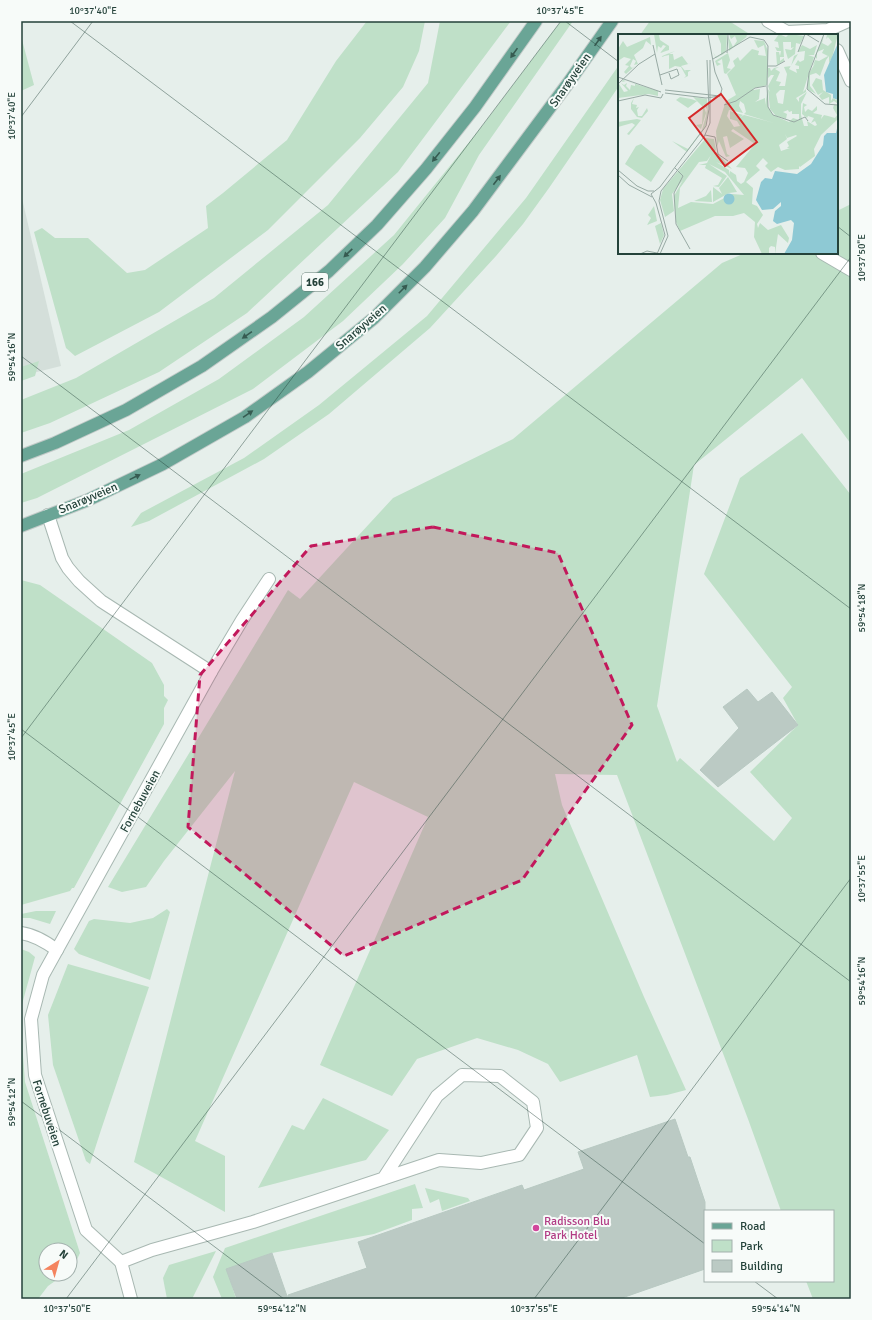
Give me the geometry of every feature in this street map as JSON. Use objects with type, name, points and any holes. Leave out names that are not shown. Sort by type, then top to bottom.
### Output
[{"type":"main road","name":"166","points":[[21,456],[55,443],[126,410],[202,366],[272,317],[329,271],[377,225],[426,170],[475,108],[536,21]]},
{"type":"main road","name":"Snarøyveien","points":[[21,526],[88,500],[163,464],[245,416],[308,372],[374,318],[425,267],[473,211],[569,82],[612,21]]},
{"type":"street","points":[[768,21],[787,32],[826,29],[848,21]]},
{"type":"street","points":[[838,52],[851,81]]},
{"type":"street","points":[[824,254],[851,270]]},
{"type":"street","points":[[48,515],[62,558],[79,581],[101,601],[211,672]]},
{"type":"street","name":"Fornebuveien","points":[[121,1262],[86,1230],[35,1075],[31,1018],[43,975],[211,672],[269,579]]},
{"type":"street","points":[[21,933],[44,940],[57,950]]},
{"type":"street","points":[[131,1299],[121,1262],[152,1250],[253,1222],[383,1179],[439,1160],[481,1163],[519,1155],[537,1128],[533,1102],[500,1076],[462,1075],[437,1096],[383,1179]]},
{"type":"highlighted area","points":[[433,527],[558,553],[632,725],[522,880],[344,956],[188,827],[200,675],[311,546]]},
{"type":"shaded area","points":[[21,194],[61,366],[21,376]]},
{"type":"green space","points":[[367,21],[425,21],[419,51],[403,87],[360,138],[268,230],[159,312],[75,356],[66,348],[34,232],[42,228],[55,238],[88,238],[127,273],[145,270],[208,228],[206,206],[287,140],[336,61]]},
{"type":"green space","points":[[440,21],[511,21],[398,172],[247,313],[159,372],[50,423],[21,433],[21,400],[76,378],[214,298],[328,205],[428,83]]},
{"type":"green space","points":[[561,21],[573,21],[479,155],[445,218],[403,264],[343,321],[253,389],[37,498],[21,503],[21,474],[129,430],[219,379],[304,317],[394,235],[483,125]]},
{"type":"green space","points":[[650,21],[729,21],[749,34],[641,34]]},
{"type":"green space","points":[[21,36],[34,85],[21,91]]},
{"type":"green space","points":[[618,66],[618,87],[549,188],[523,224],[496,256],[430,328],[329,414],[264,459],[149,521],[131,527],[141,513],[244,458],[319,405],[427,316],[526,198]]},
{"type":"green space","points":[[851,204],[851,444],[802,378],[694,465],[657,706],[677,762],[680,758],[774,841],[792,818],[750,772],[798,725],[783,698],[792,687],[704,574],[740,478],[802,433],[851,495],[851,1299],[813,1299],[806,1282],[834,1282],[834,1210],[781,1210],[748,1119],[617,775],[555,774],[562,805],[644,997],[686,1090],[667,1095],[650,1097],[637,1055],[560,1082],[548,1064],[518,1050],[477,1038],[417,1059],[392,1096],[320,1065],[428,817],[354,782],[195,1141],[225,1156],[225,1212],[134,1162],[235,771],[164,861],[146,887],[122,892],[108,887],[288,590],[300,599],[393,498],[513,439],[722,263],[743,254],[838,254],[838,210]]},
{"type":"green space","points":[[39,361],[35,376],[21,381],[21,367]]},
{"type":"green space","points":[[21,580],[40,585],[152,663],[164,685],[164,696],[168,700],[164,708],[164,724],[74,888],[70,891],[21,905]]},
{"type":"green space","points":[[167,909],[170,912],[150,980],[79,954],[74,949],[89,921],[94,919],[130,923],[153,918]]},
{"type":"green space","points":[[36,911],[56,911],[50,924],[30,918],[21,918],[21,914]]},
{"type":"green space","points":[[21,949],[29,952],[35,957],[21,1008]]},
{"type":"green space","points":[[68,964],[149,987],[90,1164],[86,1161],[53,1065],[48,1015]]},
{"type":"green space","points":[[21,1029],[25,1082],[76,1242],[38,1242],[38,1282],[54,1282],[48,1286],[38,1299],[21,1299]]},
{"type":"green space","points":[[323,1098],[389,1130],[366,1160],[258,1188],[292,1125],[304,1130]]},
{"type":"green space","points":[[415,1184],[423,1208],[412,1209],[412,1220],[374,1234],[272,1253],[227,1269],[236,1299],[222,1299],[213,1277],[225,1248]]},
{"type":"green space","points":[[425,1188],[468,1198],[470,1201],[442,1211],[439,1199],[430,1203]]},
{"type":"green space","points":[[78,1247],[80,1253],[78,1257]]},
{"type":"green space","points":[[216,1251],[192,1299],[167,1299],[163,1278],[169,1265]]},
{"type":"building","points":[[747,689],[758,702],[772,692],[798,725],[718,787],[700,770],[739,728],[723,707]]},
{"type":"building","points":[[675,1119],[705,1202],[704,1269],[619,1299],[288,1299],[288,1295],[367,1268],[358,1242],[522,1185],[524,1190],[584,1169],[578,1152]]},
{"type":"building","points":[[272,1253],[288,1299],[237,1299],[226,1269]]},
{"type":"place","name":"Radisson Blu Park Hotel","points":[[536,1228]]}]
